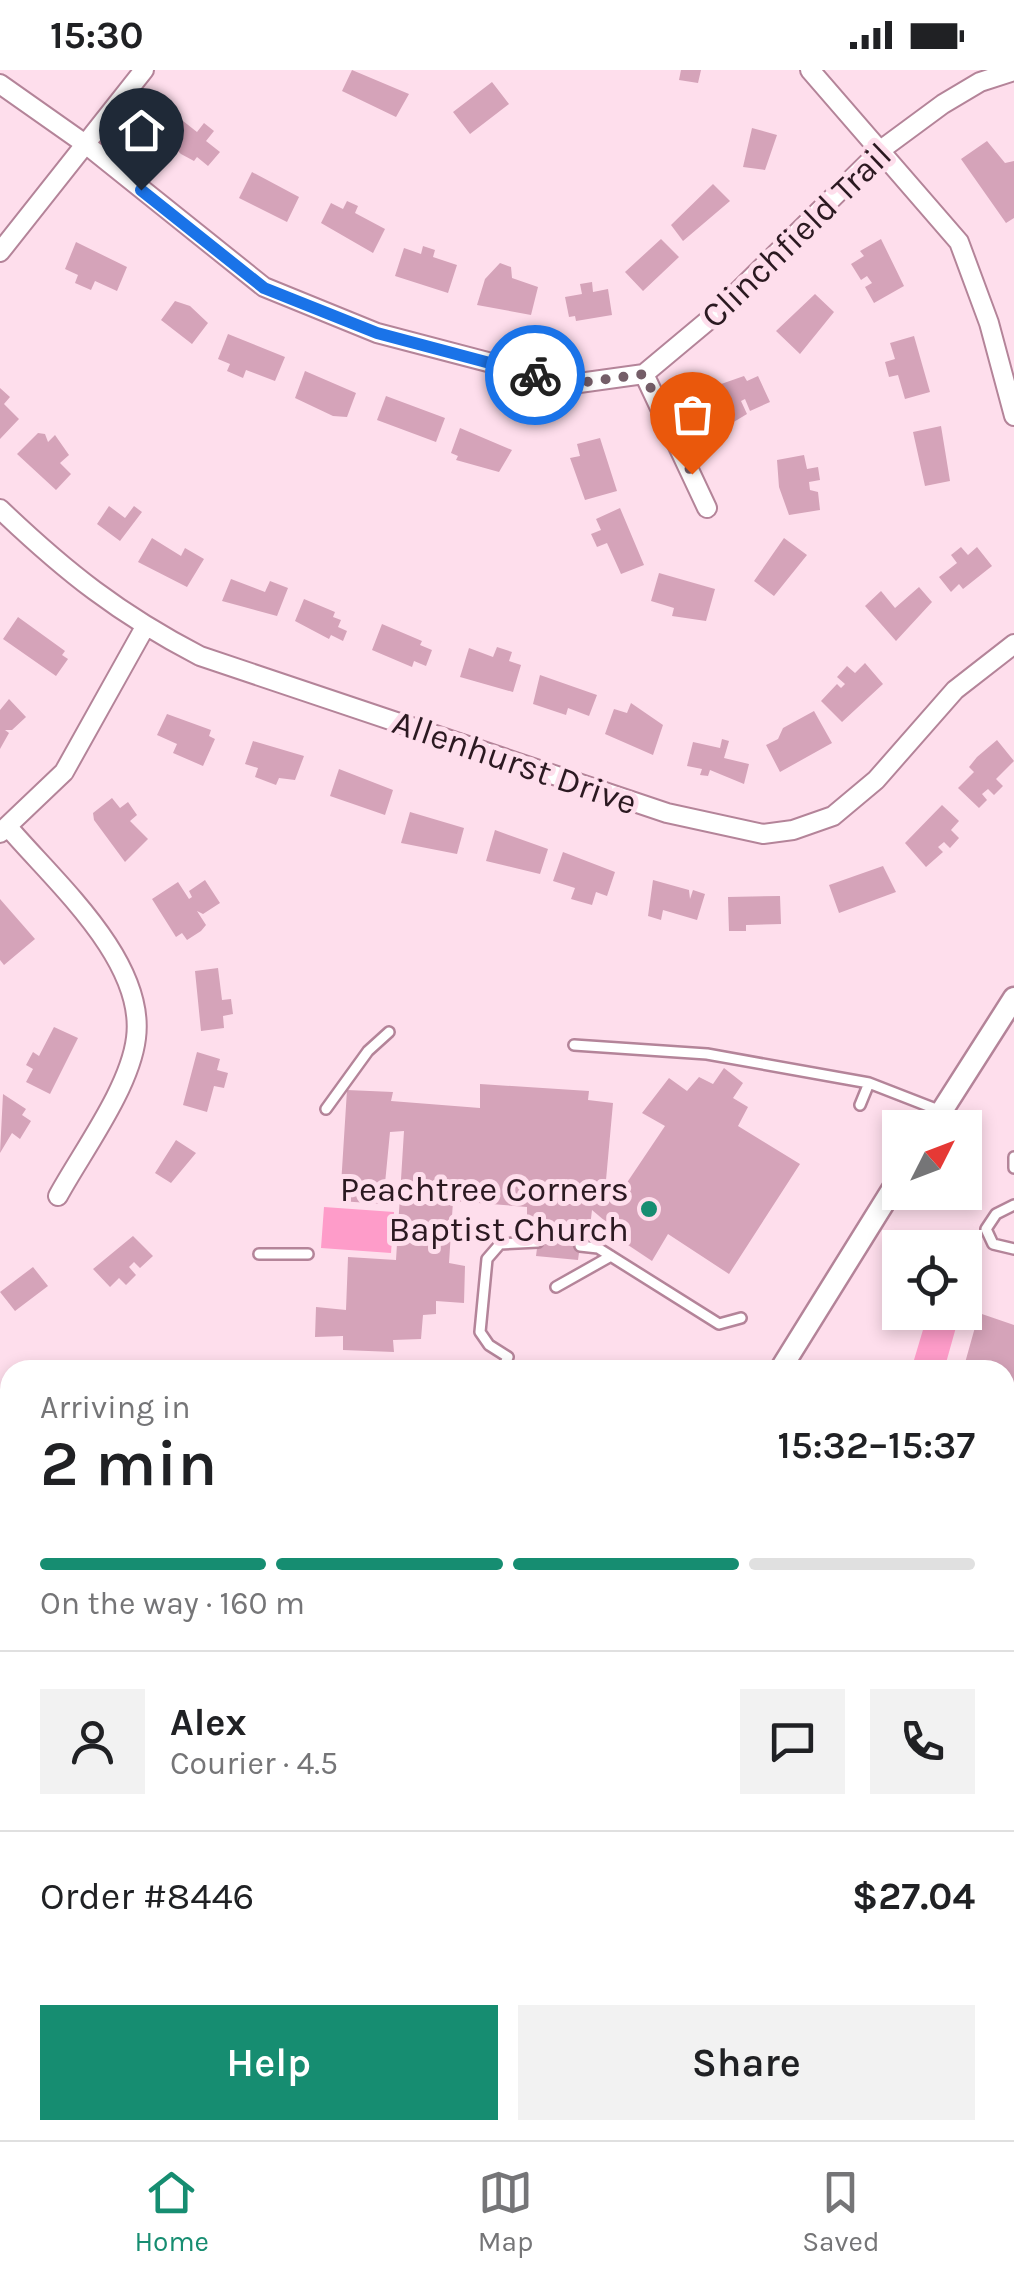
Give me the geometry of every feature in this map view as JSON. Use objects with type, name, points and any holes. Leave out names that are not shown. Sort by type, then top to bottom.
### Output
[{"type":"street","points":[[0,252],[88,146],[144,70]]},
{"type":"street","points":[[810,70],[959,242],[990,323],[1014,416]]},
{"type":"street","name":"Clinchfield Trail","points":[[644,374],[711,318],[882,149],[942,104],[980,82],[1014,71]]},
{"type":"street","points":[[0,84],[88,146],[264,288],[377,333],[572,384],[644,374],[708,508]]},
{"type":"street","name":"Allenhurst Drive","points":[[0,508],[86,588],[145,627],[200,656],[667,813],[762,834],[793,830],[834,816],[876,780],[955,690],[1014,644]]},
{"type":"street","points":[[58,1196],[122,1082],[136,1038],[134,994],[119,959],[4,830],[64,772],[145,627]]},
{"type":"street","points":[[942,1110],[1014,998]]},
{"type":"street","points":[[786,1360],[882,1206]]},
{"type":"lane","points":[[326,1109],[368,1051],[390,1032]]},
{"type":"lane","points":[[574,1045],[708,1054],[869,1083],[919,1110]]},
{"type":"lane","points":[[860,1105],[869,1083]]},
{"type":"lane","points":[[1014,1157],[1014,1168]]},
{"type":"lane","points":[[1014,1205],[996,1214],[986,1230],[993,1244],[1014,1249]]},
{"type":"lane","points":[[506,1360],[508,1356],[489,1345],[480,1332],[487,1259],[500,1244],[538,1242]]},
{"type":"lane","points":[[580,1246],[598,1248],[718,1324],[741,1318]]},
{"type":"lane","points":[[259,1254],[308,1254]]},
{"type":"lane","points":[[556,1287],[612,1256]]},
{"type":"shaded area","points":[[324,1207],[394,1212],[391,1253],[321,1248]]},
{"type":"shaded area","points":[[923,1330],[955,1330],[947,1360],[914,1360]]},
{"type":"building","points":[[352,70],[409,94],[396,117],[342,91]]},
{"type":"building","points":[[681,70],[701,70],[698,83],[679,80]]},
{"type":"building","points":[[492,82],[509,104],[470,134],[453,112]]},
{"type":"building","points":[[178,117],[197,132],[204,123],[214,131],[206,141],[220,152],[208,166],[197,157],[194,161],[181,154],[162,136]]},
{"type":"building","points":[[752,128],[777,135],[765,170],[743,167]]},
{"type":"building","points":[[987,141],[1005,163],[1014,161],[1014,218],[1006,223],[961,159]]},
{"type":"building","points":[[252,172],[299,197],[287,222],[239,198]]},
{"type":"building","points":[[713,184],[730,201],[683,241],[671,225]]},
{"type":"building","points":[[347,201],[358,206],[355,213],[385,229],[373,253],[321,223],[331,203],[343,209]]},
{"type":"building","points":[[661,239],[679,257],[643,291],[625,272]]},
{"type":"building","points":[[881,239],[904,286],[874,303],[865,287],[872,283],[867,276],[861,280],[851,264],[864,256],[860,251]]},
{"type":"building","points":[[76,242],[127,267],[117,291],[95,281],[91,290],[75,283],[78,275],[65,269]]},
{"type":"building","points":[[423,246],[435,250],[433,257],[457,265],[448,293],[395,276],[404,248],[421,254]]},
{"type":"building","points":[[500,263],[511,267],[512,278],[538,287],[531,315],[477,305],[485,279]]},
{"type":"building","points":[[592,282],[593,292],[608,289],[612,315],[576,321],[575,316],[569,317],[565,297],[582,294],[580,284]]},
{"type":"building","points":[[815,294],[834,312],[800,354],[776,331]]},
{"type":"building","points":[[175,301],[190,306],[208,323],[192,344],[161,320]]},
{"type":"building","points":[[228,334],[285,357],[275,381],[246,370],[243,378],[227,371],[230,364],[218,359]]},
{"type":"building","points":[[914,336],[930,392],[905,399],[898,375],[889,377],[885,362],[895,359],[890,343]]},
{"type":"building","points":[[305,371],[356,393],[347,417],[333,416],[295,398]]},
{"type":"building","points":[[744,376],[747,381],[758,376],[770,402],[750,411],[745,399],[741,401],[747,414],[722,429],[704,390]]},
{"type":"building","points":[[0,388],[10,397],[4,404],[19,419],[0,439]]},
{"type":"building","points":[[386,396],[445,418],[436,442],[377,420]]},
{"type":"building","points":[[941,426],[950,481],[925,486],[913,432]]},
{"type":"building","points":[[460,428],[512,450],[499,472],[456,460],[458,456],[451,453]]},
{"type":"building","points":[[38,433],[45,434],[48,442],[55,435],[69,455],[60,463],[71,474],[56,490],[17,454]]},
{"type":"building","points":[[600,438],[617,491],[585,500],[570,458],[580,456],[577,444]]},
{"type":"building","points":[[804,455],[807,469],[818,467],[820,480],[809,482],[810,490],[818,492],[820,510],[789,515],[779,487],[777,460]]},
{"type":"building","points":[[109,506],[125,518],[134,506],[142,512],[120,541],[97,524]]},
{"type":"building","points":[[620,508],[644,565],[621,574],[607,543],[597,547],[591,534],[601,530],[596,519]]},
{"type":"building","points":[[152,538],[181,556],[185,548],[204,559],[187,587],[138,562]]},
{"type":"building","points":[[784,538],[807,555],[774,596],[754,581]]},
{"type":"building","points":[[961,547],[968,555],[977,547],[992,566],[963,589],[959,584],[951,592],[939,577],[957,563],[951,555]]},
{"type":"building","points":[[659,573],[715,589],[706,621],[672,616],[674,608],[651,601]]},
{"type":"building","points":[[231,579],[265,592],[270,581],[288,588],[277,616],[222,601]]},
{"type":"building","points":[[919,587],[932,602],[896,641],[865,606],[881,591],[895,608]]},
{"type":"building","points":[[304,599],[335,612],[333,617],[341,620],[338,627],[347,631],[343,641],[331,635],[329,639],[295,621]]},
{"type":"building","points":[[18,617],[65,651],[62,655],[68,659],[56,676],[3,639]]},
{"type":"building","points":[[382,624],[422,641],[420,645],[432,650],[426,666],[414,661],[412,667],[372,650]]},
{"type":"building","points":[[497,647],[512,652],[509,661],[521,665],[513,692],[460,677],[469,648],[493,657]]},
{"type":"building","points":[[865,663],[883,684],[842,722],[821,701],[837,684],[841,688],[845,684],[837,677],[847,666],[855,673]]},
{"type":"building","points":[[540,675],[597,695],[589,716],[568,708],[566,715],[533,704]]},
{"type":"building","points":[[9,699],[26,717],[12,730],[5,730],[9,733],[0,749],[0,710]]},
{"type":"building","points":[[631,703],[663,725],[653,755],[605,734],[614,709],[627,713]]},
{"type":"building","points":[[814,711],[832,743],[780,772],[766,745],[778,739],[783,728]]},
{"type":"building","points":[[167,714],[211,730],[209,736],[215,739],[203,766],[173,753],[177,744],[157,735]]},
{"type":"building","points":[[722,739],[729,741],[724,758],[749,764],[744,784],[710,770],[708,776],[700,775],[702,769],[687,766],[693,742],[720,748]]},
{"type":"building","points":[[997,740],[1014,761],[996,779],[1003,786],[994,795],[988,789],[982,794],[987,800],[979,808],[958,788],[974,772],[969,767],[977,757]]},
{"type":"building","points":[[253,741],[304,756],[295,780],[279,778],[276,785],[255,777],[258,768],[245,764]]},
{"type":"building","points":[[339,769],[393,790],[385,815],[330,796]]},
{"type":"building","points":[[112,798],[120,808],[128,802],[137,815],[130,821],[148,839],[125,862],[94,820],[93,813]]},
{"type":"building","points":[[942,805],[959,821],[951,830],[959,838],[950,848],[944,842],[938,847],[943,852],[926,867],[905,843]]},
{"type":"building","points":[[410,812],[464,828],[457,854],[401,843]]},
{"type":"building","points":[[495,830],[548,849],[540,874],[486,861]]},
{"type":"building","points":[[563,852],[615,872],[607,896],[596,892],[592,905],[571,899],[575,888],[553,881]]},
{"type":"building","points":[[883,866],[896,892],[839,913],[829,885]]},
{"type":"building","points":[[205,880],[220,903],[203,914],[197,911],[206,925],[201,931],[187,940],[182,933],[176,937],[152,899],[178,882],[189,899],[189,891]]},
{"type":"building","points":[[653,880],[689,890],[690,899],[693,890],[705,894],[697,920],[663,910],[661,920],[648,916]]},
{"type":"building","points":[[780,896],[781,924],[746,925],[746,931],[729,931],[728,897]]},
{"type":"building","points":[[0,899],[35,939],[4,965],[0,960]]},
{"type":"building","points":[[218,968],[222,1000],[231,999],[233,1014],[223,1016],[224,1028],[201,1031],[195,971]]},
{"type":"building","points":[[54,1027],[78,1038],[50,1094],[26,1082],[33,1069],[26,1065],[33,1052],[39,1056]]},
{"type":"building","points":[[197,1052],[220,1059],[217,1070],[228,1073],[224,1088],[214,1086],[207,1112],[183,1105]]},
{"type":"building","name":"Peachtree Corners Baptist Church","points":[[724,1068],[743,1083],[733,1098],[748,1107],[738,1126],[800,1164],[729,1274],[668,1234],[652,1261],[601,1227],[605,1221],[592,1210],[590,1227],[583,1224],[578,1260],[536,1256],[541,1218],[527,1216],[527,1207],[453,1201],[449,1263],[465,1266],[464,1303],[436,1301],[436,1314],[423,1315],[421,1339],[393,1340],[394,1352],[343,1350],[343,1336],[315,1337],[316,1307],[346,1310],[348,1257],[396,1260],[404,1131],[390,1132],[383,1204],[340,1201],[347,1090],[393,1092],[391,1101],[480,1108],[480,1084],[589,1091],[588,1100],[613,1103],[606,1180],[622,1190],[665,1126],[642,1113],[669,1078],[687,1091],[699,1077],[713,1084]]},
{"type":"building","points":[[3,1094],[26,1109],[22,1115],[31,1121],[20,1139],[12,1133],[0,1153]]},
{"type":"building","points":[[176,1140],[196,1153],[171,1183],[155,1173]]},
{"type":"building","points":[[133,1236],[153,1256],[140,1268],[134,1262],[129,1267],[136,1275],[126,1285],[119,1278],[110,1287],[93,1269]]},
{"type":"building","points":[[33,1267],[48,1286],[15,1311],[0,1292]]},
{"type":"building","points":[[982,1314],[1014,1325],[1014,1360],[966,1360],[974,1330],[982,1330]]},
{"type":"way so far","points":[[535,375],[572,384],[644,374],[692,474]]},
{"type":"place","name":"Peachtree Corners Baptist Church","points":[[649,1209]]},
{"type":"route","points":[[141,190],[264,288],[377,333],[535,375]]}]
